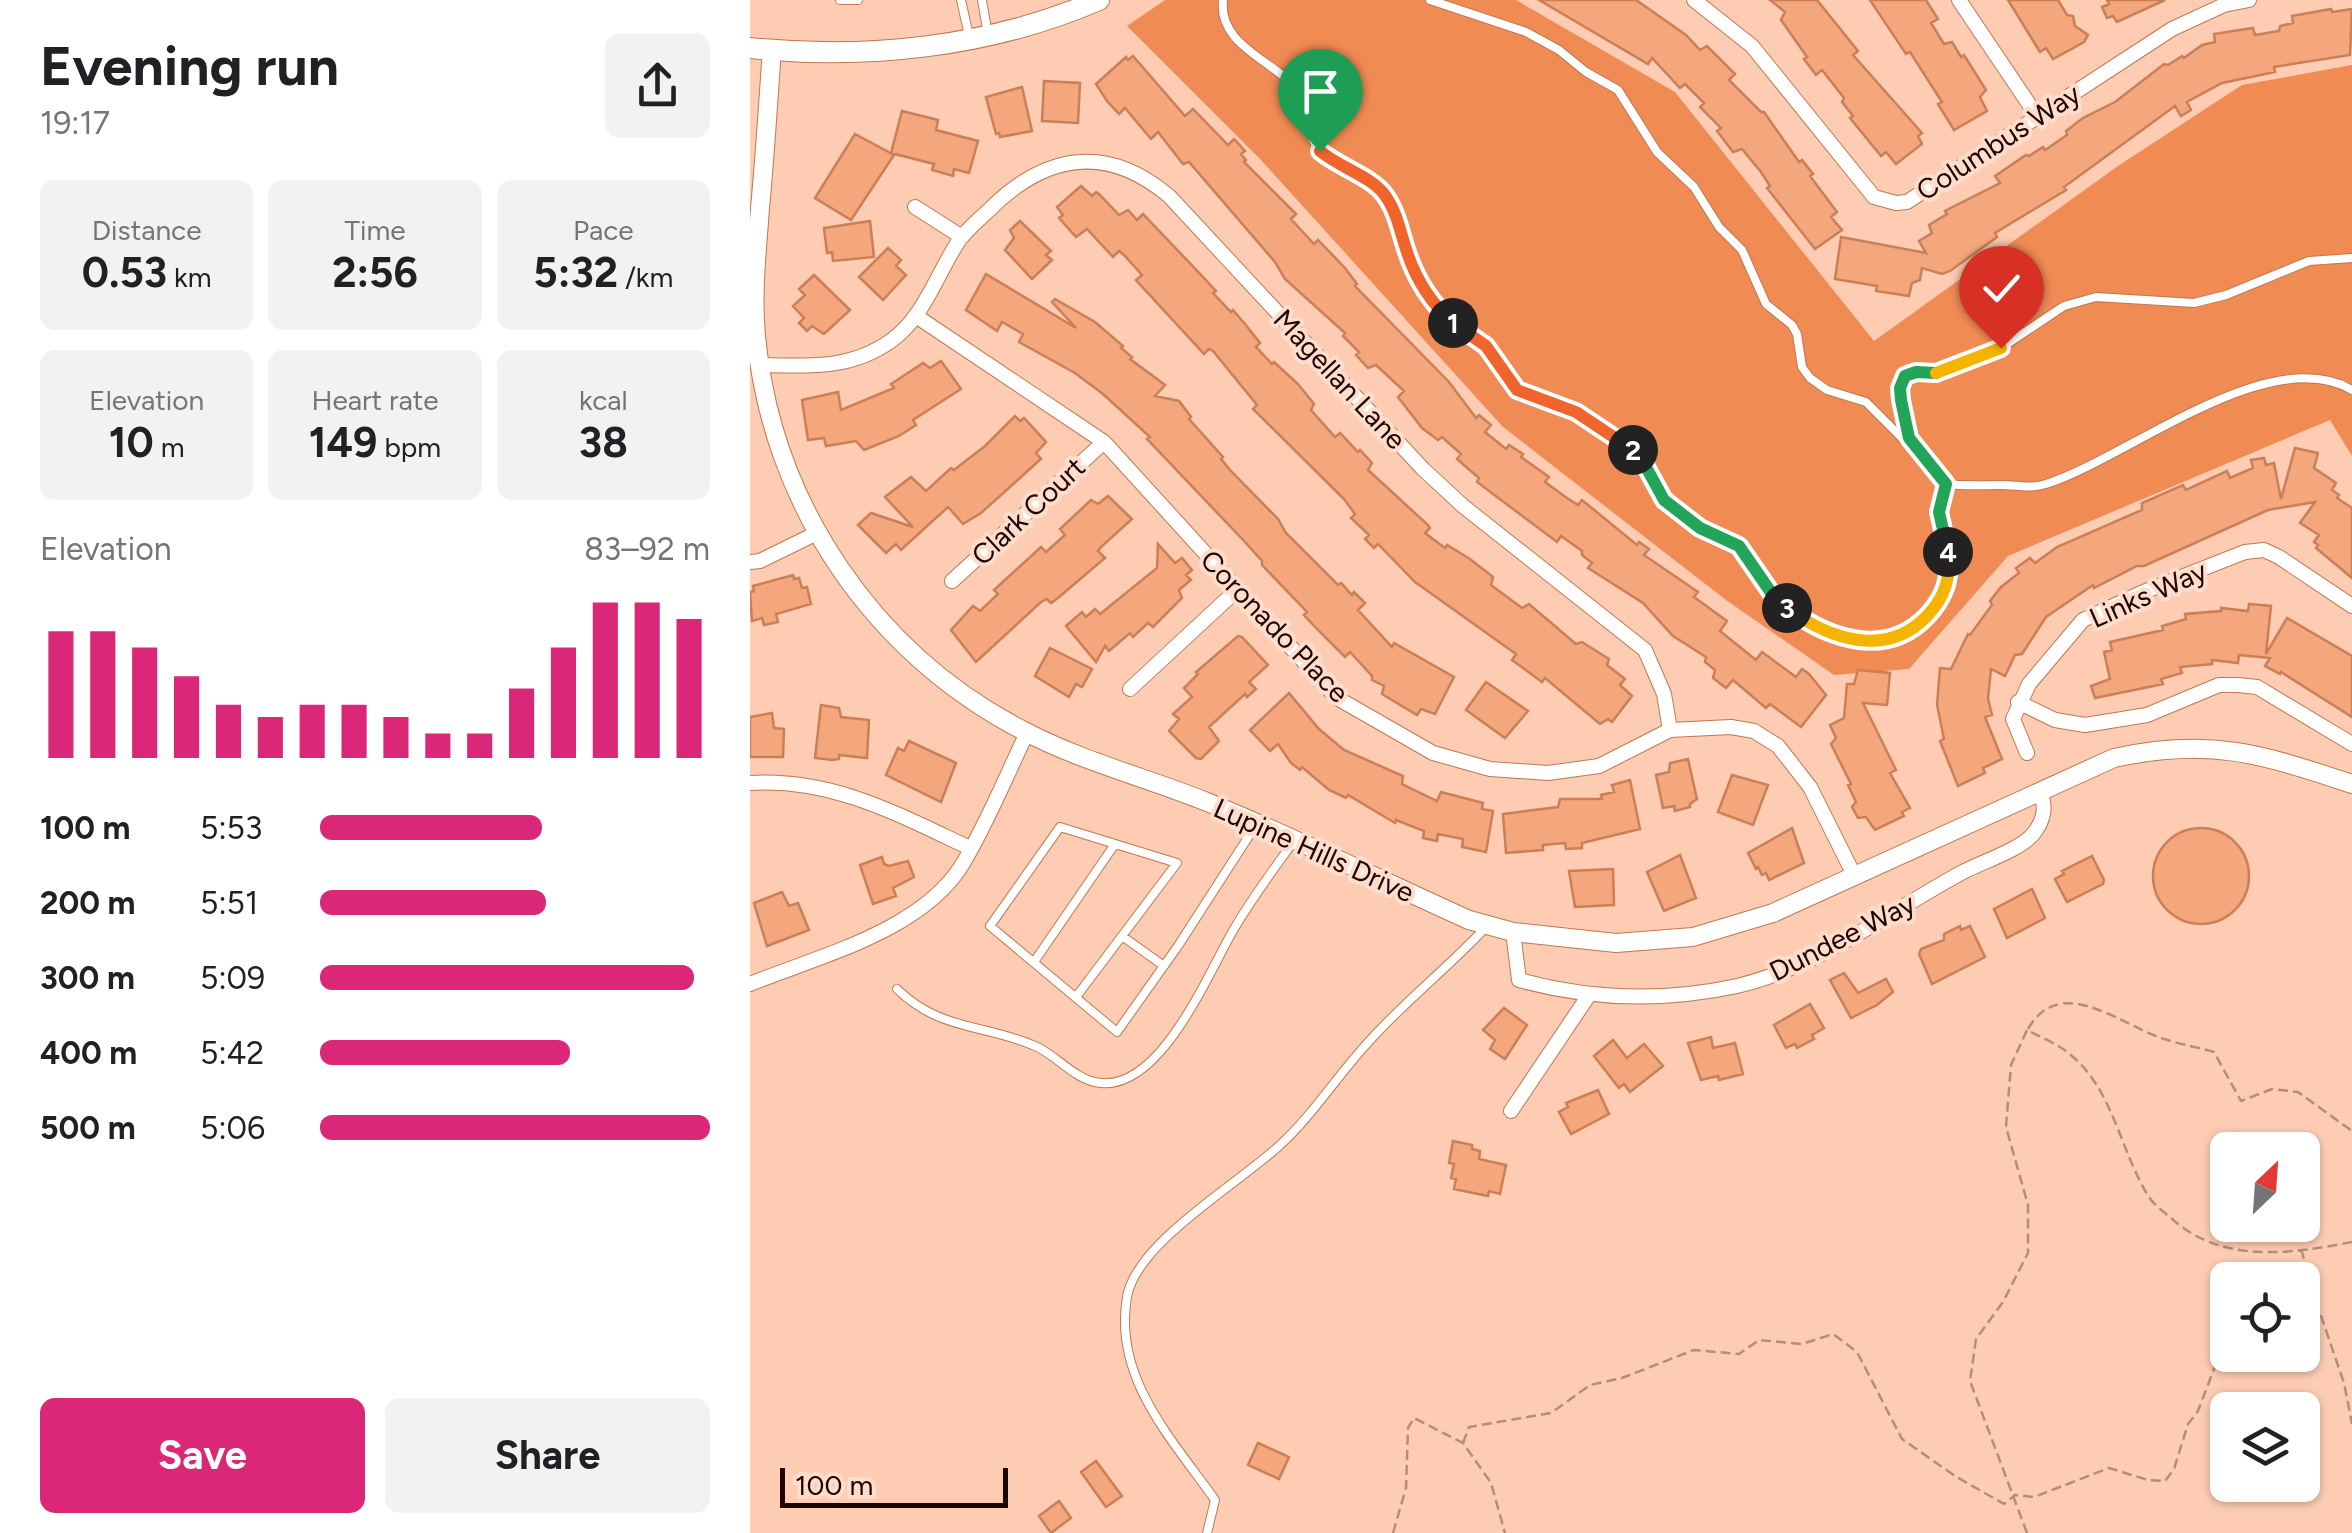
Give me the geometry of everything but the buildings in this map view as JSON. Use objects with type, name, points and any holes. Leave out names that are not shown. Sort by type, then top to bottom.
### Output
[{"type":"main road","points":[[750,48],[870,52],[979,37],[1064,15],[1099,0]]},
{"type":"street","name":"Columbus Way","points":[[1694,0],[1752,46],[1874,197],[1896,203],[1907,202],[2172,29],[2199,7],[2249,0]]},
{"type":"street","points":[[1959,0],[2037,116]]},
{"type":"street","name":"Lupine Hills Drive","points":[[772,50],[753,270],[760,365],[775,438],[817,532],[848,580],[914,658],[978,706],[1027,733],[1257,824],[1469,920],[1512,932],[1616,943],[1693,937],[1773,913],[2114,758],[2160,748],[2198,747],[2278,760],[2352,784]]},
{"type":"street","name":"Magellan Lane","points":[[760,365],[830,366],[868,354],[894,339],[916,316],[962,237],[1004,195],[1053,165],[1108,162],[1150,180],[1169,196],[1463,506],[1645,650],[1664,694],[1670,730]]},
{"type":"street","points":[[915,207],[962,237]]},
{"type":"street","name":"Coronado Place","points":[[916,316],[1104,442],[1337,698],[1433,753],[1490,769],[1548,773],[1599,766],[1670,730],[1731,727],[1754,731],[1778,746],[1810,787],[1855,877]]},
{"type":"street","name":"Clark Court","points":[[952,581],[1104,442]]},
{"type":"street","points":[[750,562],[817,532]]},
{"type":"street","name":"Links Way","points":[[2018,702],[2083,620],[2245,552],[2264,550],[2279,557],[2352,606]]},
{"type":"street","points":[[1130,689],[1238,589]]},
{"type":"street","points":[[2027,754],[2013,719],[2018,702],[2055,720],[2085,725],[2147,714],[2219,685],[2256,688],[2352,744]]},
{"type":"street","points":[[750,984],[888,929],[914,913],[961,866],[1027,733]]},
{"type":"street","points":[[750,783],[859,796],[970,848]]},
{"type":"street","name":"Dundee Way","points":[[1512,932],[1518,980],[1562,992],[1660,998],[1739,985],[1782,971],[1864,930],[2026,840],[2042,818],[2045,801],[2040,791]]},
{"type":"street","points":[[1511,1111],[1589,994]]},
{"type":"lane","points":[[840,0],[858,0]]},
{"type":"lane","points":[[961,0],[979,37]]},
{"type":"lane","points":[[979,37],[982,0]]},
{"type":"lane","points":[[1223,0],[1225,24],[1235,38],[1296,89],[1307,126],[1320,151],[1383,193],[1394,212],[1416,274],[1435,305],[1486,346],[1517,390],[1576,412],[1634,450],[1664,500],[1700,528],[1739,546],[1770,591],[1803,620],[1838,635],[1874,642],[1898,636],[1920,623],[1940,600],[1948,580],[1949,554],[1939,512],[1946,484]]},
{"type":"lane","points":[[1430,0],[1526,32],[1618,90],[1658,152],[1694,187],[1719,227],[1742,250],[1766,304],[1792,325],[1802,367],[1810,378],[1827,390],[1866,402],[1926,458]]},
{"type":"lane","points":[[2352,258],[2308,262],[2226,295],[2194,302],[2096,296],[2064,306],[1977,360],[1946,372],[1910,373],[1900,388],[1909,438],[1946,484],[2019,488],[2044,485],[2192,412],[2261,383],[2326,377],[2352,390]]},
{"type":"lane","points":[[1076,997],[1177,864],[1060,827],[990,926],[1117,1032],[1257,824]]},
{"type":"lane","points":[[897,989],[928,1014],[949,1023],[1038,1046],[1083,1077],[1100,1083],[1121,1080],[1167,1046],[1255,894],[1294,841]]},
{"type":"lane","points":[[1034,962],[1115,844]]},
{"type":"lane","points":[[1207,1533],[1215,1500],[1134,1380],[1125,1323],[1130,1280],[1171,1232],[1282,1143],[1372,1038],[1488,925]]},
{"type":"lane","points":[[1122,936],[1164,966]]},
{"type":"path","points":[[2027,1533],[1970,1381],[1976,1339],[2003,1302],[2028,1253],[2028,1205],[2006,1126],[2011,1065],[2036,1014],[2062,1003],[2102,1009],[2160,1038],[2214,1052],[2240,1101],[2272,1089],[2298,1092],[2352,1131]]},
{"type":"path","points":[[2027,1030],[2069,1052],[2093,1080],[2150,1199],[2185,1231],[2235,1252],[2273,1253],[2352,1242]]},
{"type":"path","points":[[2301,1249],[2305,1262]]},
{"type":"path","points":[[2320,1313],[2344,1382],[2352,1424]]},
{"type":"path","points":[[1463,1443],[1468,1427],[1551,1413],[1590,1385],[1622,1378],[1694,1350],[1739,1354],[1759,1340],[1802,1344],[1834,1334],[1857,1352],[1902,1439],[2004,1504],[2014,1495],[2034,1497],[2108,1468],[2148,1480],[2165,1480],[2174,1469],[2188,1424],[2198,1411],[2213,1372]]},
{"type":"path","points":[[1393,1533],[1406,1488],[1408,1428],[1414,1418],[1463,1443],[1491,1483],[1505,1533]]},
{"type":"shaded area","points":[[1165,0],[1516,0],[1675,92],[1874,341],[2118,166],[2242,85],[2352,65],[2352,456],[2330,420],[2008,556],[1909,669],[1834,675],[1726,600],[1503,427],[1261,160],[1127,26]]},
{"type":"route","points":[[1320,151],[1383,193],[1428,296],[1453,323],[1486,346],[1517,390],[1576,412],[1634,450],[1664,500],[1706,532],[1739,546],[1780,602],[1803,620],[1838,635],[1884,641],[1920,623],[1940,600],[1950,568],[1939,512],[1946,484],[1909,438],[1900,388],[1910,373],[1946,372],[2001,348]]}]
